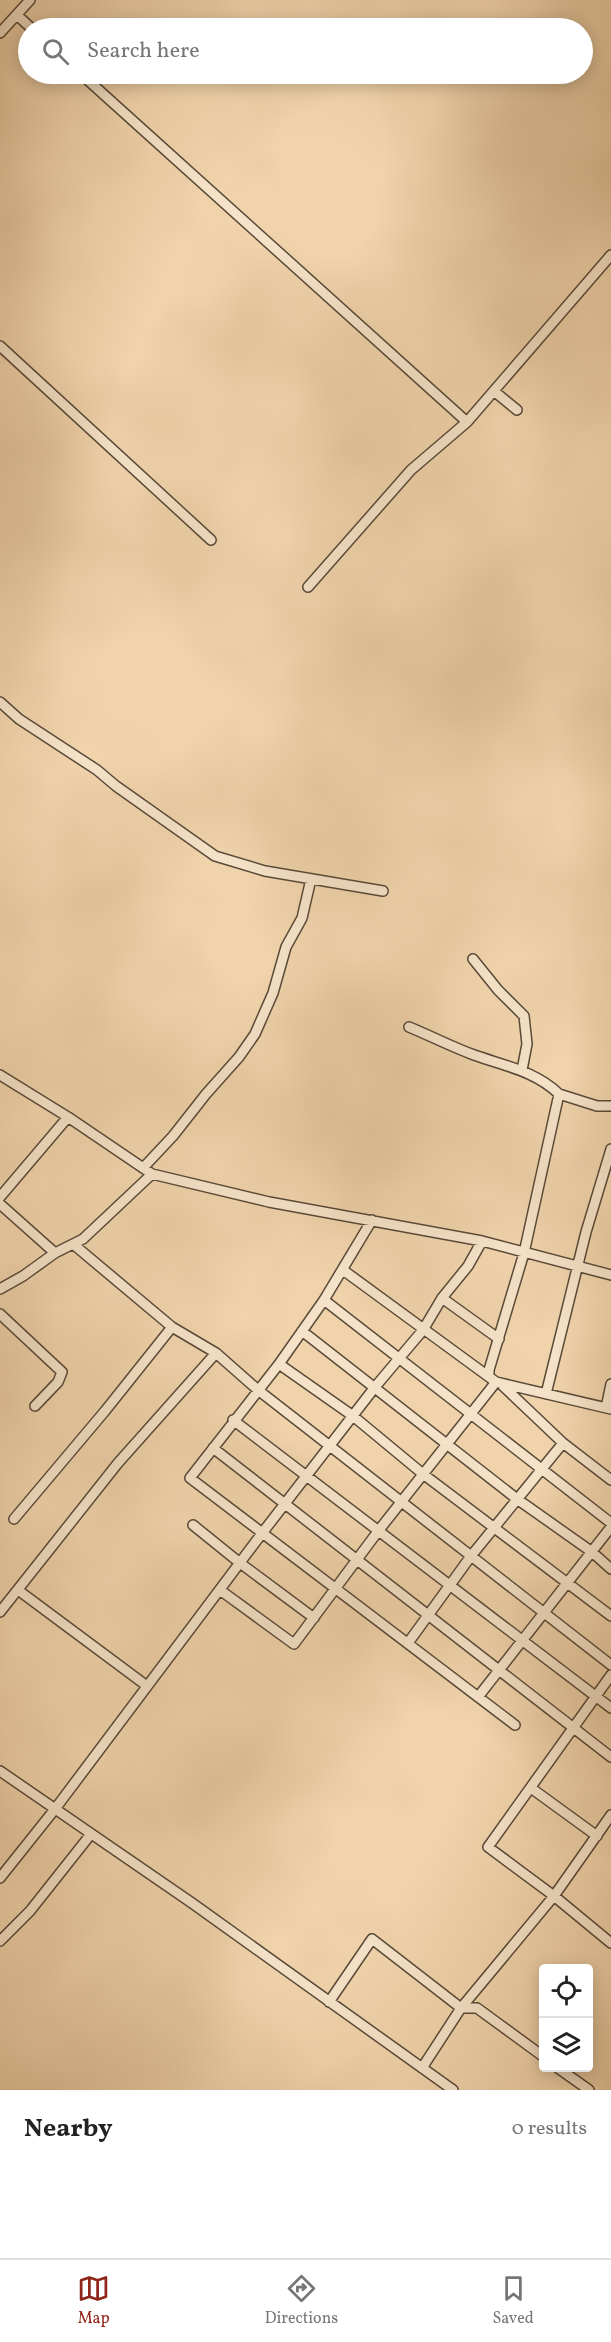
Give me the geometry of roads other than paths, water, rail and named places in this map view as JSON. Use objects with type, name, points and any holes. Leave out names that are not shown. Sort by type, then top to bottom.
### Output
[{"type":"street","points":[[0,33],[30,0]]},
{"type":"street","points":[[17,15],[20,18]]},
{"type":"street","points":[[92,84],[467,422]]},
{"type":"street","points":[[308,587],[411,470],[467,422],[611,255]]},
{"type":"street","points":[[0,346],[211,540]]},
{"type":"street","points":[[494,391],[517,410]]},
{"type":"street","points":[[0,702],[19,719],[98,770],[116,786],[215,856],[265,871],[383,891]]},
{"type":"street","points":[[143,1168],[173,1136],[239,1057],[255,1034],[273,993],[286,947],[302,918],[311,879]]},
{"type":"street","points":[[473,960],[524,1016],[527,1044],[522,1070]]},
{"type":"street","points":[[409,1027],[474,1055],[522,1070],[547,1083],[559,1094],[597,1106],[611,1106]]},
{"type":"street","points":[[0,1074],[152,1174],[270,1202],[482,1241],[611,1275]]},
{"type":"street","points":[[559,1094],[524,1253],[489,1370],[495,1381],[608,1409],[611,1384]]},
{"type":"street","points":[[0,1197],[68,1117]]},
{"type":"street","points":[[546,1394],[586,1232],[611,1149]]},
{"type":"street","points":[[0,1276],[4,1287],[55,1253],[83,1239],[152,1174]]},
{"type":"street","points":[[0,1204],[55,1253]]},
{"type":"street","points":[[372,1220],[324,1300],[279,1364],[190,1478],[515,1725]]},
{"type":"street","points":[[0,1878],[55,1809],[262,1532],[375,1387],[423,1330],[442,1298],[468,1266],[482,1241]]},
{"type":"street","points":[[73,1244],[172,1328],[216,1353],[258,1390],[611,1665]]},
{"type":"street","points":[[343,1270],[495,1381],[563,1443],[611,1480]]},
{"type":"street","points":[[442,1298],[500,1339]]},
{"type":"street","points":[[324,1300],[611,1525],[478,1697]]},
{"type":"street","points":[[0,1314],[62,1372],[58,1382],[35,1406]]},
{"type":"street","points":[[14,1519],[172,1328]]},
{"type":"street","points":[[302,1331],[517,1499],[592,1552],[611,1569]]},
{"type":"street","points":[[0,1612],[118,1462],[216,1353]]},
{"type":"street","points":[[279,1364],[353,1416],[423,1474],[568,1581],[611,1616]]},
{"type":"street","points":[[220,1590],[294,1644],[357,1558],[495,1381]]},
{"type":"street","points":[[233,1420],[611,1708]]},
{"type":"street","points":[[408,1643],[471,1556],[563,1443]]},
{"type":"street","points":[[213,1448],[611,1757]]},
{"type":"street","points":[[193,1525],[314,1618]]},
{"type":"street","points":[[18,1590],[147,1686]]},
{"type":"street","points":[[611,1675],[488,1847],[554,1896],[611,1943]]},
{"type":"street","points":[[0,1771],[453,2090]]},
{"type":"street","points":[[531,1788],[597,1836]]},
{"type":"street","points":[[422,2068],[460,2008],[554,1896],[611,1815]]},
{"type":"street","points":[[0,1941],[30,1911],[91,1833]]},
{"type":"street","points":[[329,2002],[372,1939],[460,2008],[477,2008],[539,2054]]},
{"type":"street","points":[[565,2072],[589,2090]]}]
